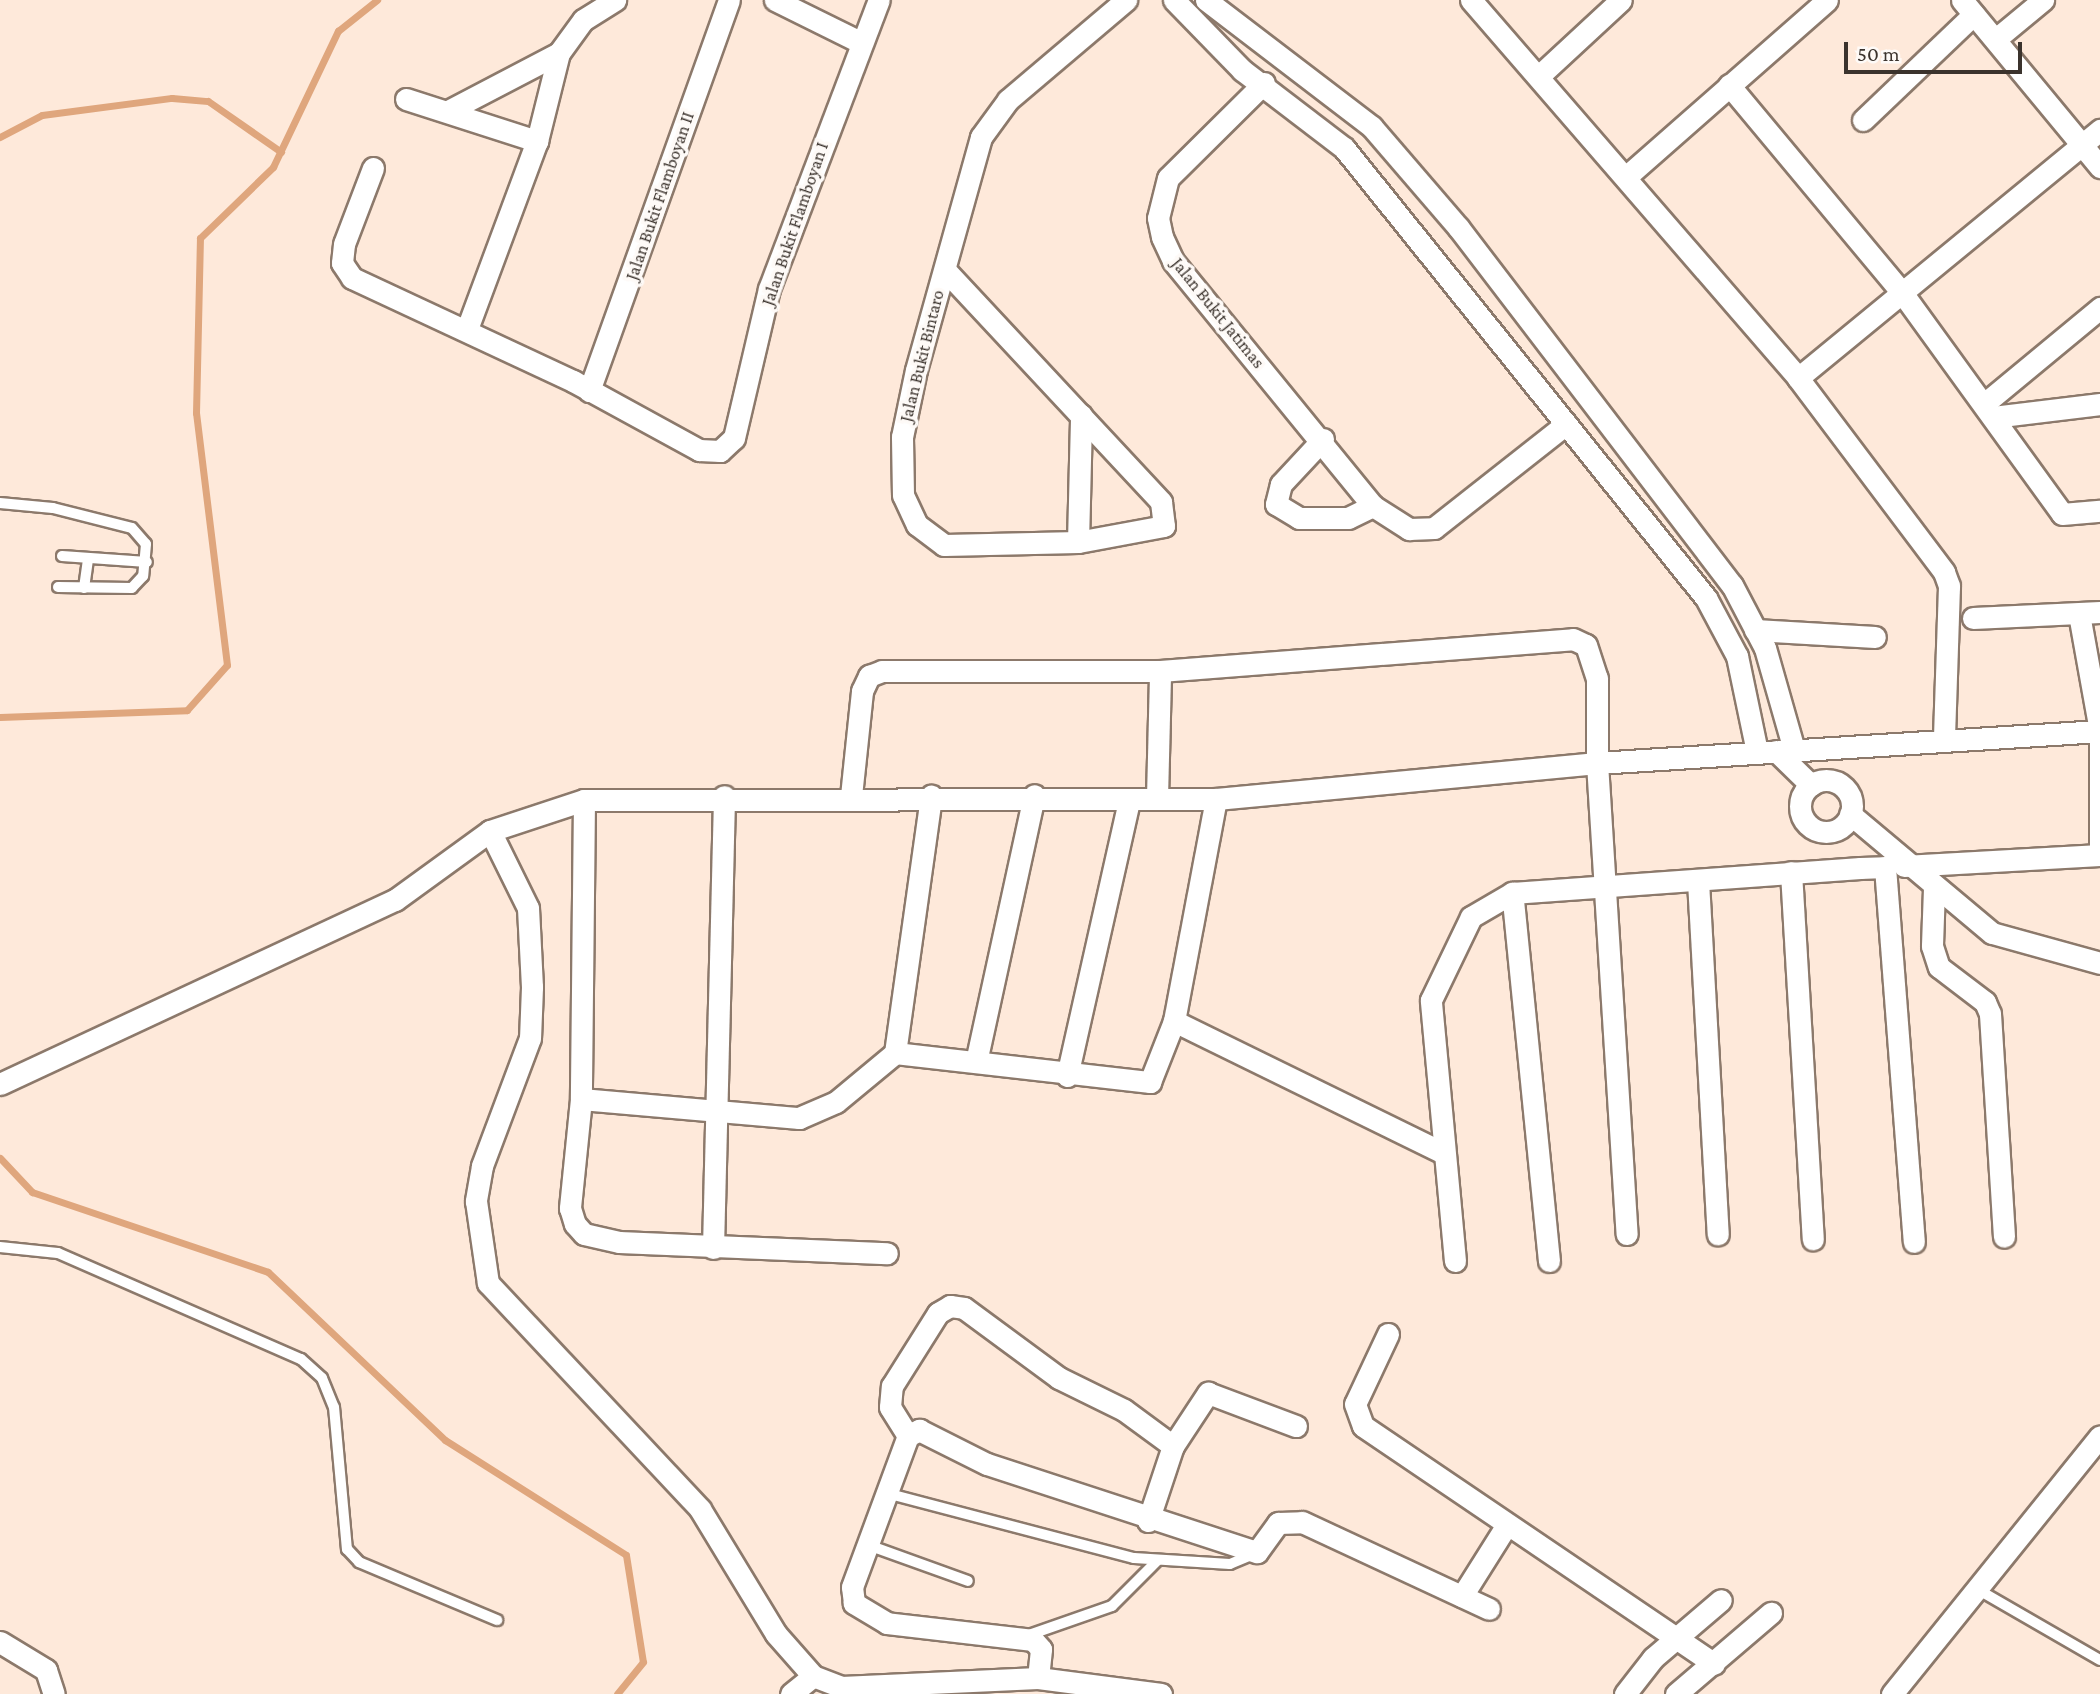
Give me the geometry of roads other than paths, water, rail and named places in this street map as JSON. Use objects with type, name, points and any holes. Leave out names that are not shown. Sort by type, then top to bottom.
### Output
[{"type":"street","points":[[467,329],[537,141],[559,53],[583,20],[615,0]]},
{"type":"street","name":"Jalan Bukit Flamboyan II","points":[[589,391],[729,0]]},
{"type":"street","points":[[775,0],[819,9],[860,42]]},
{"type":"street","name":"Jalan Bukit Flamboyan I","points":[[589,391],[699,450],[725,448],[734,438],[769,289],[860,42],[879,0]]},
{"type":"street","name":"Jalan Bukit Bintaro","points":[[945,270],[1161,502],[1166,517],[1160,528],[1078,542],[944,545],[917,524],[903,495],[902,438],[945,270],[981,137],[1008,100],[1126,0]]},
{"type":"street","points":[[1174,0],[1197,30],[1345,148],[1433,252],[1679,565],[1737,656],[1776,751],[1811,785],[1838,783],[1849,795],[1850,814],[1838,829],[1810,827],[1800,801],[1811,785]]},
{"type":"street","points":[[1206,0],[1372,127],[1458,227],[1705,546],[1755,630],[1776,751]]},
{"type":"street","points":[[1471,0],[1540,75],[1798,378],[1944,572],[1949,586],[1944,740]]},
{"type":"street","points":[[1540,75],[1621,0]]},
{"type":"street","points":[[1627,176],[1827,0]]},
{"type":"street","points":[[1997,38],[2043,0]]},
{"type":"street","points":[[1863,120],[1968,7],[1997,38],[2100,166]]},
{"type":"street","points":[[448,111],[559,53]]},
{"type":"street","name":"Jalan Bukit Jatimas","points":[[1264,83],[1168,178],[1158,218],[1172,261],[1323,439],[1373,506],[1409,529],[1434,528],[1566,424]]},
{"type":"street","points":[[1729,85],[1903,294],[2062,514],[2100,511]]},
{"type":"street","points":[[406,99],[537,141]]},
{"type":"street","points":[[1798,378],[2100,130]]},
{"type":"street","points":[[373,168],[344,244],[345,271],[589,391]]},
{"type":"street","points":[[1433,252],[1458,227]]},
{"type":"street","points":[[1989,411],[2100,308]]},
{"type":"street","points":[[1989,411],[2100,404]]},
{"type":"street","points":[[1078,542],[1081,415]]},
{"type":"street","points":[[1323,439],[1281,484],[1276,504],[1299,518],[1348,517],[1373,506]]},
{"type":"street","points":[[1679,565],[1705,546]]},
{"type":"street","points":[[1455,1261],[1431,1000],[1471,917],[1512,893],[1604,889],[1791,872],[2100,855],[2100,731],[2090,613],[1973,618]]},
{"type":"street","points":[[1755,630],[1875,637]]},
{"type":"street","points":[[851,796],[862,691],[869,676],[1160,671],[1573,639],[1587,645],[1597,678],[1597,763],[1604,889],[1628,1234]]},
{"type":"street","points":[[1157,798],[1160,671]]},
{"type":"street","points":[[0,1084],[395,900],[490,831],[584,800],[724,796],[1034,795],[1129,800],[1216,799],[1597,763],[2100,731]]},
{"type":"street","points":[[976,1062],[1034,795]]},
{"type":"street","points":[[713,1248],[724,796]]},
{"type":"street","points":[[895,1053],[931,796]]},
{"type":"street","points":[[581,1099],[716,1111],[816,1114],[895,1053],[1067,1076],[1150,1082],[1174,1021],[1216,799]]},
{"type":"street","points":[[584,800],[581,1099],[570,1208],[575,1224],[584,1234],[619,1242],[713,1248],[887,1253]]},
{"type":"street","points":[[1067,1076],[1129,800]]},
{"type":"street","points":[[1850,814],[1934,888],[1992,933],[2100,963]]},
{"type":"street","points":[[490,831],[528,908],[532,987],[530,1038],[482,1166],[476,1201],[488,1283],[700,1508],[776,1634],[813,1676],[841,1687],[1038,1678],[1161,1694]]},
{"type":"street","points":[[1885,867],[1914,1242]]},
{"type":"street","points":[[1791,872],[1813,1239]]},
{"type":"street","points":[[1698,881],[1718,1234]]},
{"type":"street","points":[[1934,888],[1932,946],[1940,967],[1985,1002],[1990,1014],[2004,1237]]},
{"type":"street","points":[[1512,893],[1549,1261]]},
{"type":"street","points":[[1174,1021],[1443,1153]]},
{"type":"street","points":[[908,1436],[890,1408],[892,1386],[938,1313],[950,1306],[964,1308],[1059,1378],[1124,1410],[1173,1447]]},
{"type":"street","points":[[1388,1334],[1355,1415],[1381,1441],[1674,1640],[1714,1664]]},
{"type":"street","points":[[1148,1521],[1173,1447],[1208,1393],[1296,1426]]},
{"type":"street","points":[[1038,1678],[1041,1649],[1024,1637],[887,1623],[867,1615],[854,1603],[852,1587],[886,1493],[908,1436],[919,1430],[987,1464],[1148,1521],[1257,1552],[1278,1523],[1302,1522],[1489,1609]]},
{"type":"street","points":[[1892,1694],[2100,1436]]},
{"type":"street","points":[[1462,1597],[1506,1526]]},
{"type":"street","points":[[1625,1694],[1674,1640],[1721,1600]]},
{"type":"street","points":[[1676,1694],[1771,1613]]},
{"type":"street","points":[[0,1642],[46,1670],[54,1694]]},
{"type":"street","points":[[790,1694],[813,1676]]},
{"type":"lane","points":[[0,503],[53,508],[132,528],[146,544],[147,562],[132,588],[58,587]]},
{"type":"lane","points":[[62,556],[147,562]]},
{"type":"lane","points":[[84,588],[88,558]]},
{"type":"lane","points":[[0,1247],[58,1253],[301,1359],[321,1378],[334,1406],[347,1549],[359,1562],[497,1620]]},
{"type":"lane","points":[[886,1493],[1158,1560],[1230,1564],[1257,1552]]},
{"type":"lane","points":[[868,1545],[968,1581]]},
{"type":"lane","points":[[1024,1637],[1112,1606],[1158,1560]]},
{"type":"lane","points":[[1977,1589],[2100,1660]]},
{"type":"waterway","points":[[0,717],[187,710],[227,665],[196,413],[200,238],[273,167],[338,31],[377,0]]},
{"type":"waterway","points":[[0,137],[42,115],[172,98],[208,101],[281,152]]},
{"type":"waterway","points":[[0,1158],[32,1192],[268,1272],[445,1440],[626,1555],[643,1662],[617,1694]]}]
